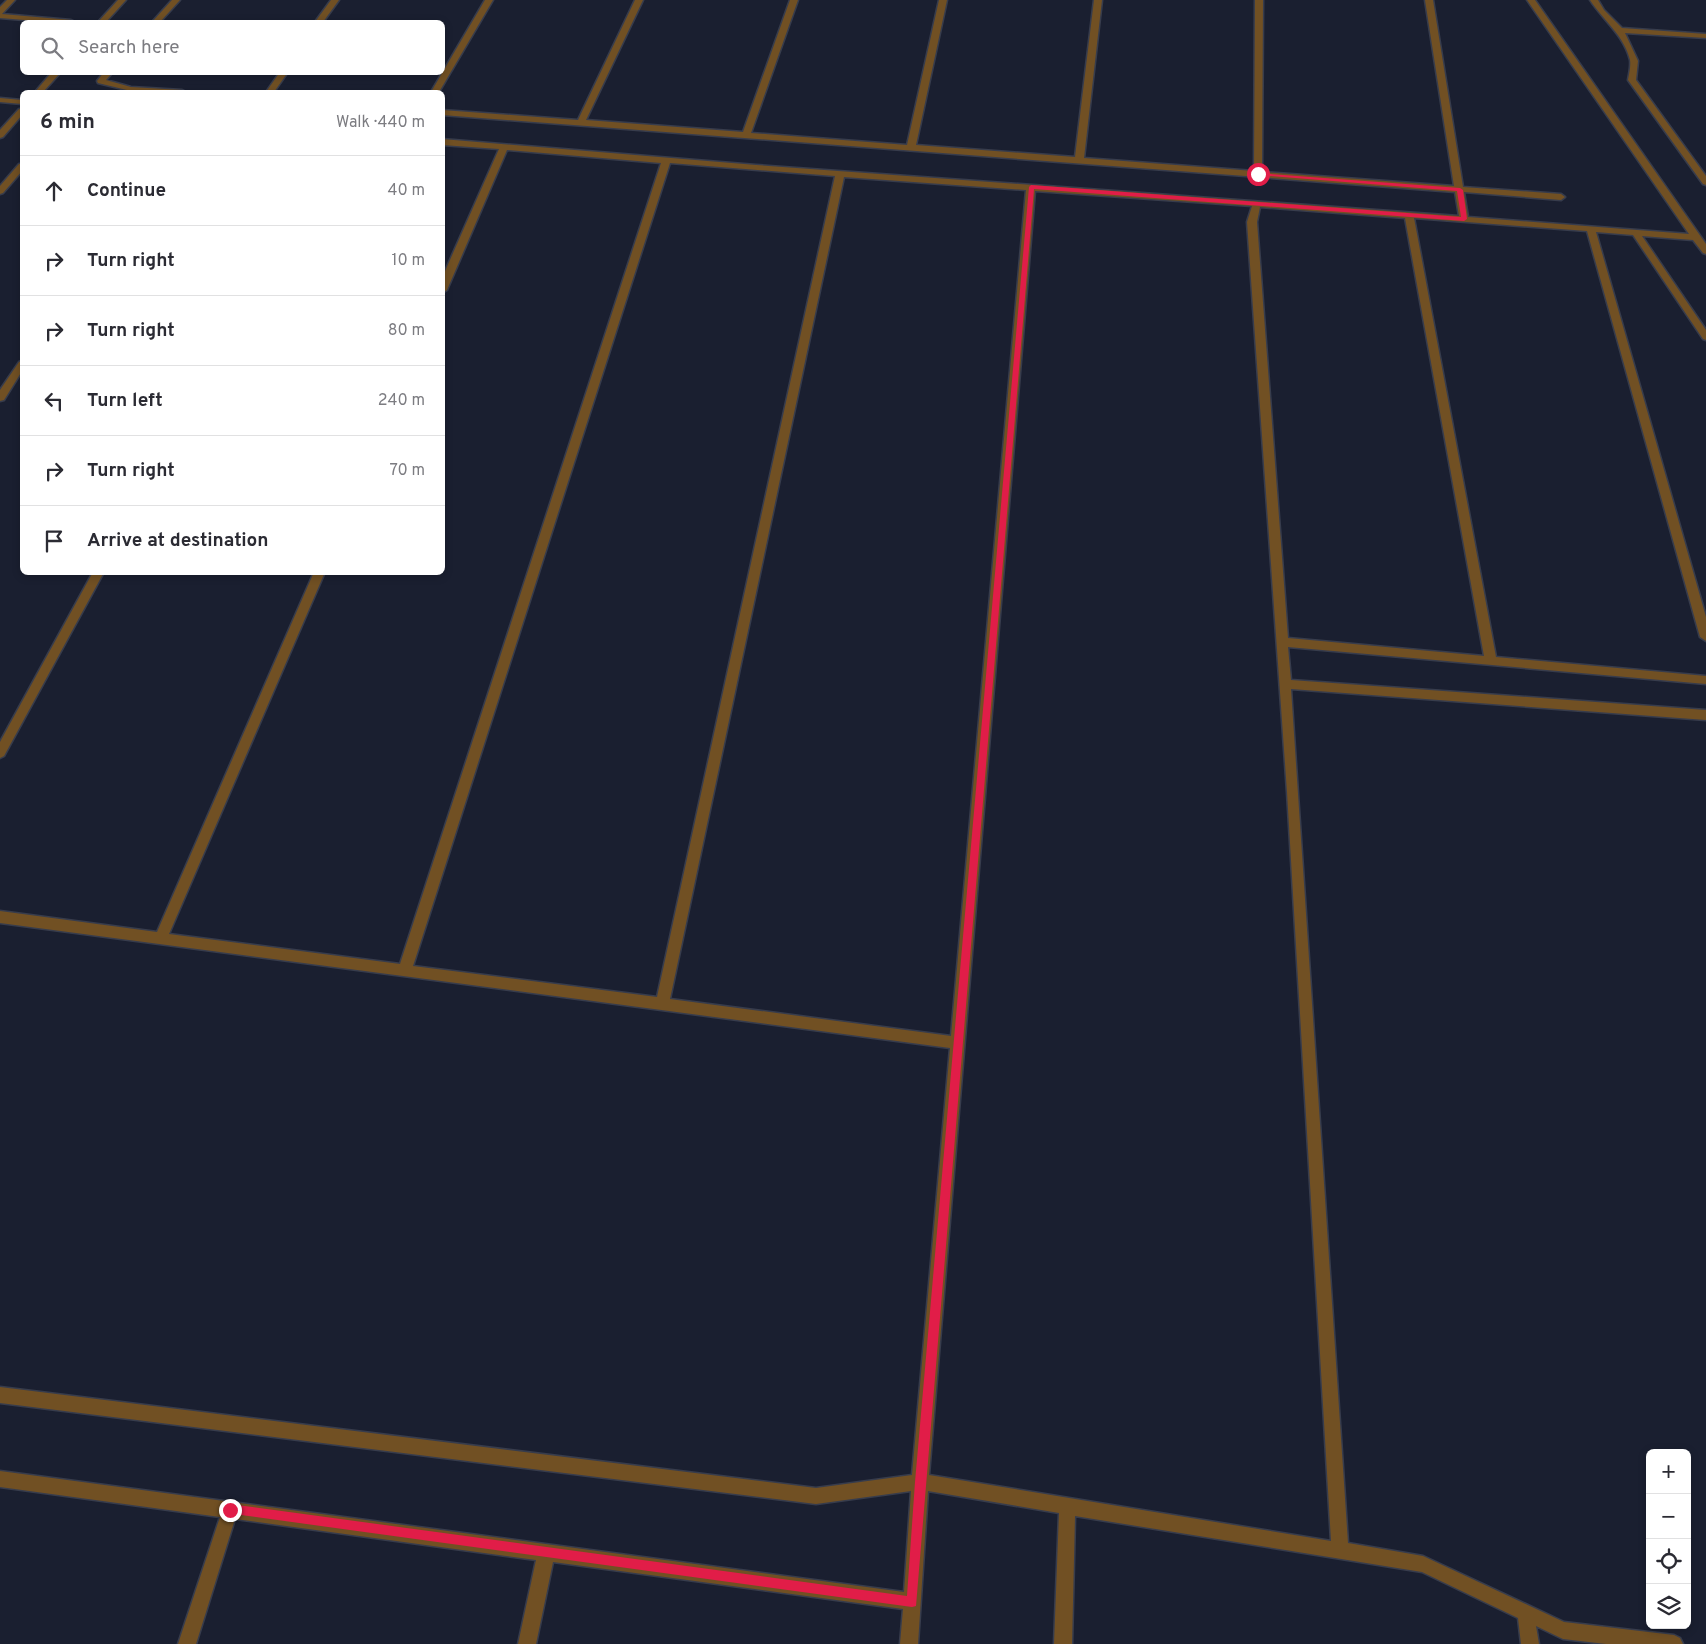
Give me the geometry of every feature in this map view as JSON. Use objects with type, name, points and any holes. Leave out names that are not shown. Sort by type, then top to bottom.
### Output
[{"type":"lane","points":[[0,14],[11,0]]},
{"type":"lane","points":[[104,20],[122,0]]},
{"type":"lane","points":[[158,20],[176,0]]},
{"type":"lane","points":[[320,20],[335,0]]},
{"type":"lane","points":[[436,90],[490,0]]},
{"type":"lane","points":[[582,123],[639,0]]},
{"type":"lane","points":[[746,135],[794,0]]},
{"type":"lane","points":[[910,148],[943,0]]},
{"type":"lane","points":[[1080,161],[1098,0]]},
{"type":"lane","points":[[1258,174],[1259,0]]},
{"type":"lane","points":[[1429,0],[1464,219]]},
{"type":"lane","points":[[1531,0],[1706,251]]},
{"type":"lane","points":[[1594,0],[1601,11],[1620,30],[1634,61],[1632,80],[1706,182]]},
{"type":"lane","points":[[0,14],[53,20]]},
{"type":"lane","points":[[1620,30],[1706,36]]},
{"type":"lane","points":[[41,90],[54,75]]},
{"type":"lane","points":[[106,75],[101,81],[132,89],[149,90]]},
{"type":"lane","points":[[271,90],[282,75]]},
{"type":"lane","points":[[0,100],[20,102]]},
{"type":"lane","points":[[445,112],[1561,198]]},
{"type":"lane","points":[[0,135],[20,113]]},
{"type":"lane","points":[[445,142],[666,161],[1257,203],[1696,238]]},
{"type":"lane","points":[[445,283],[504,147]]},
{"type":"lane","points":[[405,970],[666,161]]},
{"type":"lane","points":[[0,192],[20,168]]},
{"type":"lane","points":[[662,1004],[840,174]]},
{"type":"lane","points":[[909,1644],[920,1482],[1031,187]]},
{"type":"lane","points":[[1257,203],[1252,222],[1285,684],[1340,1551]]},
{"type":"lane","points":[[1409,215],[1491,661]]},
{"type":"lane","points":[[1591,229],[1706,637]]},
{"type":"lane","points":[[1636,232],[1706,337]]},
{"type":"lane","points":[[0,398],[20,367]]},
{"type":"lane","points":[[0,753],[96,575]]},
{"type":"lane","points":[[161,938],[319,575]]},
{"type":"lane","points":[[1282,642],[1706,680]]},
{"type":"lane","points":[[1285,684],[1706,715]]},
{"type":"lane","points":[[0,917],[958,1042]]},
{"type":"lane","points":[[0,1395],[816,1496],[920,1482],[1067,1508],[1423,1564],[1563,1630],[1674,1644]]},
{"type":"lane","points":[[0,1479],[912,1602]]},
{"type":"lane","points":[[1063,1644],[1067,1508]]},
{"type":"lane","points":[[187,1644],[230,1510]]},
{"type":"lane","points":[[527,1644],[546,1552]]},
{"type":"lane","points":[[1526,1612],[1530,1644]]},
{"type":"route","points":[[230,1510],[912,1602],[920,1482],[1031,187],[1464,219],[1460,190],[1258,174]]}]
